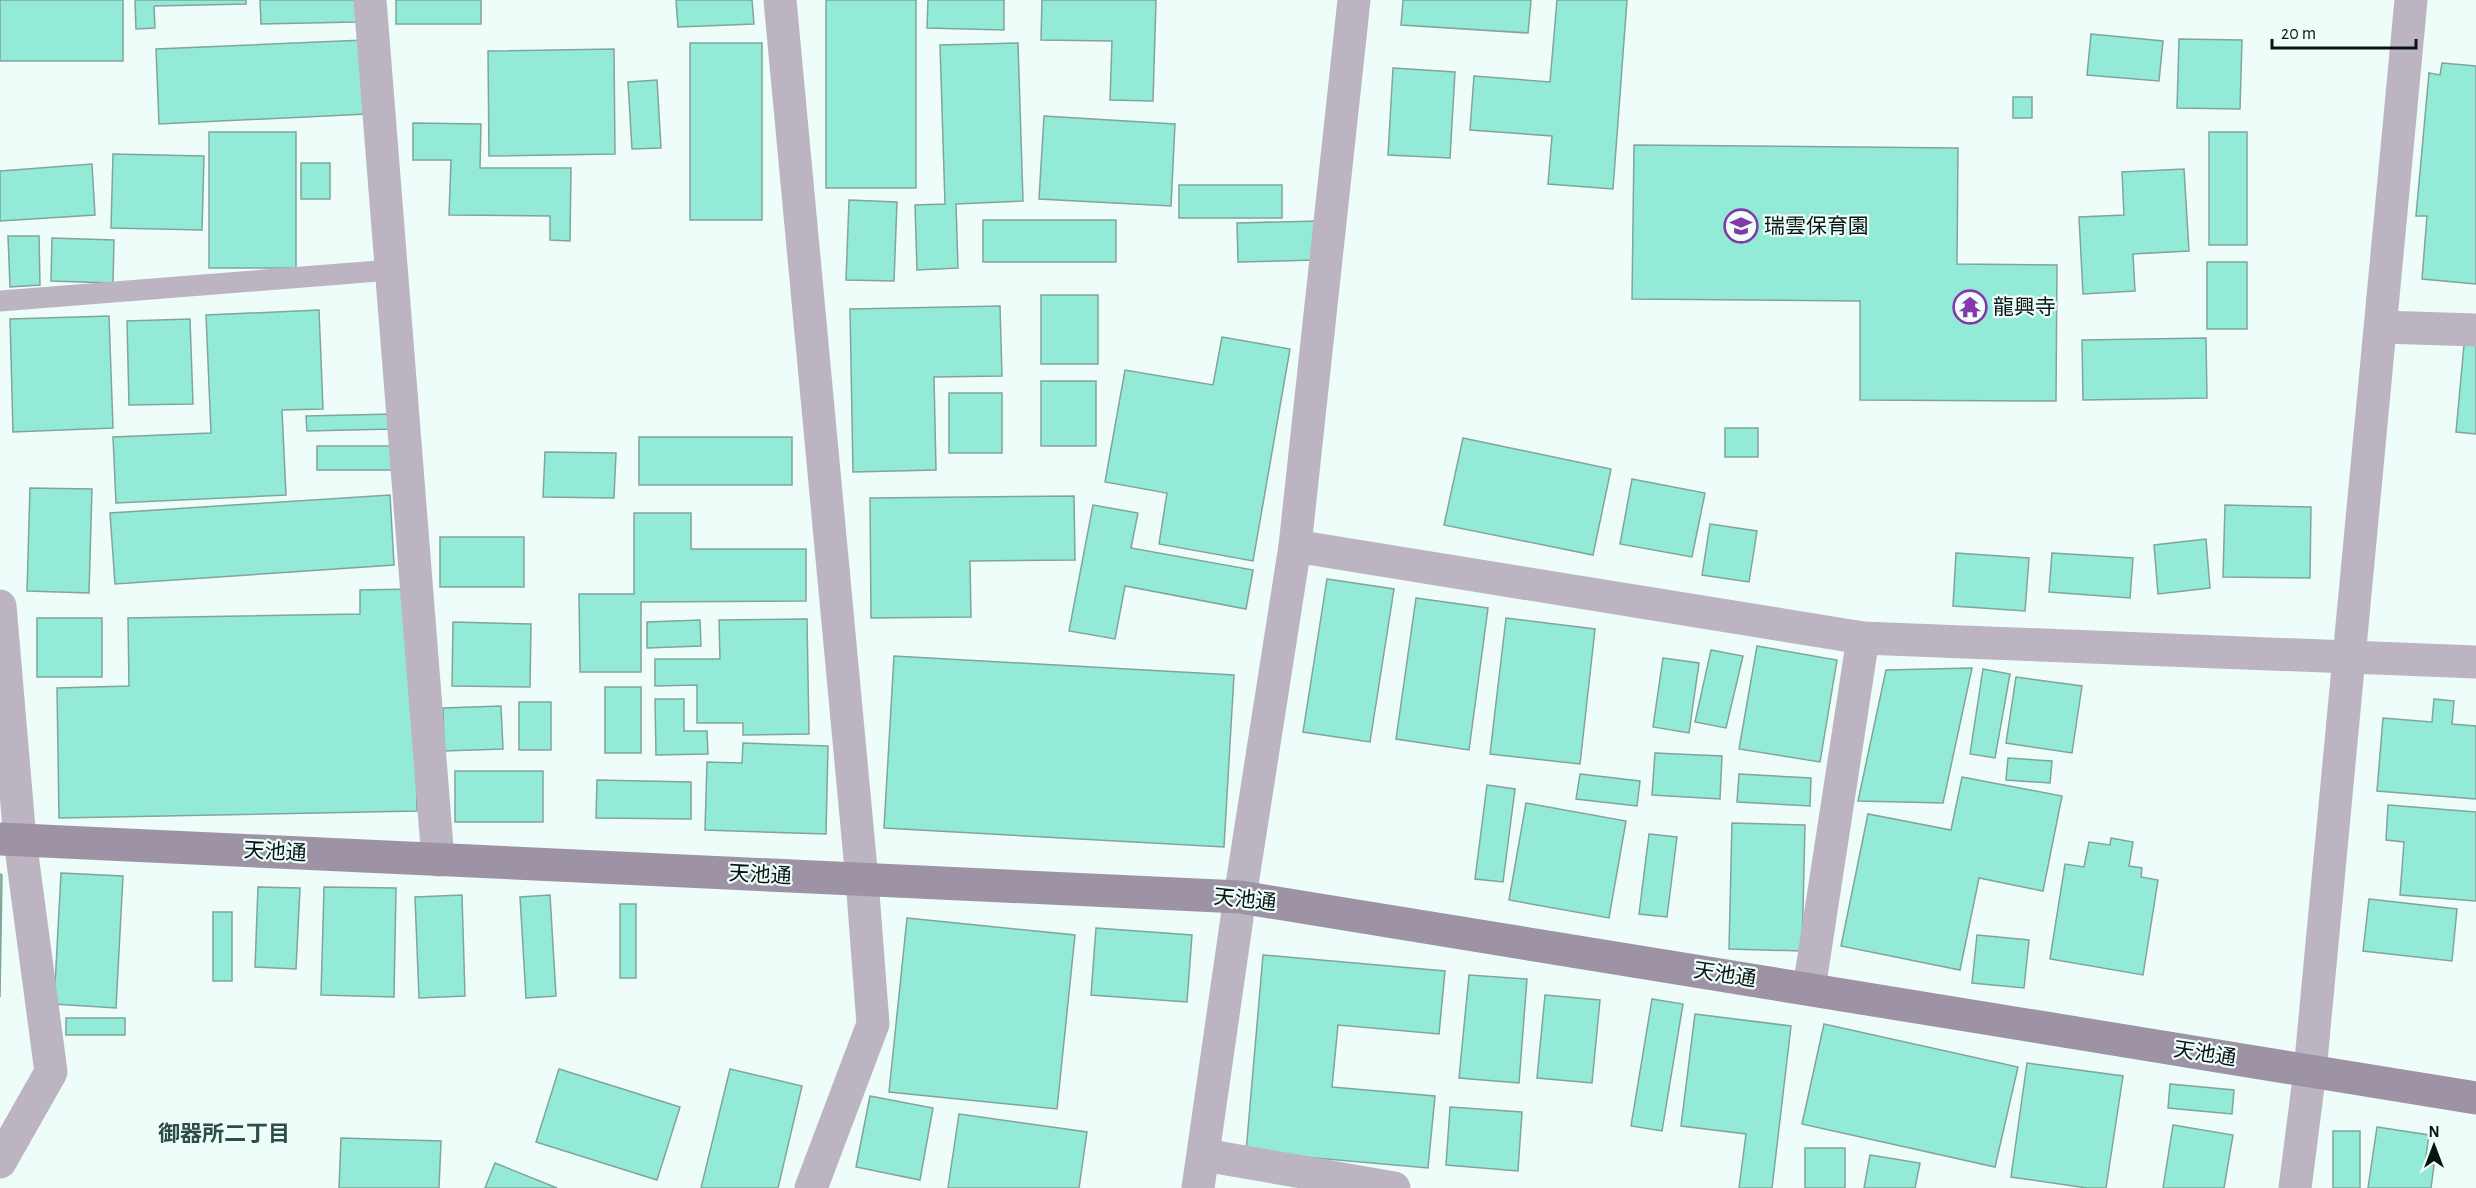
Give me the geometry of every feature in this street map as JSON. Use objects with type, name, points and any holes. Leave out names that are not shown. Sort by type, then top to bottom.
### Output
[{"type":"street","points":[[370,0],[438,860]]},
{"type":"street","points":[[780,0],[862,880],[873,1024],[811,1188]]},
{"type":"street","points":[[1198,1188],[1240,897],[1295,546],[1354,0]]},
{"type":"street","points":[[2295,1188],[2310,1071],[2411,0]]},
{"type":"street","points":[[2380,327],[2476,330]]},
{"type":"street","points":[[1295,546],[1863,638],[2476,662]]},
{"type":"street","points":[[0,606],[10,839],[51,1072],[0,1162]]},
{"type":"street","points":[[1809,989],[1863,638]]},
{"type":"street","name":"天池通","points":[[10,839],[1240,897],[2476,1098]]},
{"type":"street","points":[[1204,1155],[1394,1188]]},
{"type":"lane","points":[[0,301],[391,270]]},
{"type":"building","points":[[0,0],[123,0],[123,61],[0,61]]},
{"type":"building","points":[[135,0],[246,0],[246,4],[154,6],[155,28],[136,29]]},
{"type":"building","points":[[260,0],[356,0],[356,22],[261,24]]},
{"type":"building","points":[[396,0],[481,0],[481,24],[396,24]]},
{"type":"building","points":[[676,0],[752,0],[754,24],[678,27]]},
{"type":"building","points":[[826,0],[916,0],[916,188],[826,188]]},
{"type":"building","points":[[928,0],[1004,0],[1004,30],[927,28]]},
{"type":"building","points":[[1042,0],[1156,0],[1153,101],[1110,100],[1112,41],[1041,40]]},
{"type":"building","points":[[1403,0],[1531,0],[1528,33],[1401,25]]},
{"type":"building","points":[[1557,0],[1627,0],[1613,189],[1548,184],[1552,136],[1470,130],[1474,76],[1550,82]]},
{"type":"building","points":[[2091,34],[2163,41],[2159,81],[2087,75]]},
{"type":"building","points":[[2179,39],[2242,40],[2240,109],[2177,108]]},
{"type":"building","points":[[364,40],[367,114],[159,124],[156,49]]},
{"type":"building","points":[[690,43],[762,43],[762,220],[690,220]]},
{"type":"building","points":[[1018,43],[1023,201],[956,204],[958,268],[917,270],[915,205],[945,204],[940,45]]},
{"type":"building","points":[[614,49],[615,154],[489,156],[488,51]]},
{"type":"building","points":[[2442,63],[2476,66],[2476,284],[2422,279],[2427,216],[2416,216],[2429,73],[2440,75]]},
{"type":"building","points":[[1393,68],[1455,72],[1450,158],[1388,155]]},
{"type":"building","points":[[657,80],[661,148],[632,149],[628,82]]},
{"type":"building","points":[[2013,97],[2032,97],[2032,118],[2013,118]]},
{"type":"building","points":[[1044,116],[1175,124],[1171,206],[1039,199]]},
{"type":"building","points":[[413,123],[481,124],[480,168],[571,168],[570,241],[550,240],[550,216],[449,215],[451,160],[413,160]]},
{"type":"building","points":[[209,132],[296,132],[296,268],[209,268]]},
{"type":"building","points":[[2209,132],[2247,132],[2247,245],[2209,245]]},
{"type":"building","points":[[1634,145],[1958,148],[1957,264],[2057,265],[2056,401],[1860,400],[1860,301],[1632,299]]},
{"type":"building","points":[[113,154],[204,156],[202,230],[111,228]]},
{"type":"building","points":[[301,163],[330,163],[330,199],[301,199]]},
{"type":"building","points":[[92,164],[95,215],[0,221],[0,171]]},
{"type":"building","points":[[2184,169],[2189,251],[2133,254],[2135,291],[2083,294],[2079,217],[2124,215],[2122,172]]},
{"type":"building","points":[[1179,185],[1282,185],[1282,218],[1179,218]]},
{"type":"building","points":[[849,200],[897,202],[894,281],[846,280]]},
{"type":"building","points":[[983,220],[1116,220],[1116,262],[983,262]]},
{"type":"building","points":[[1317,221],[1317,260],[1238,262],[1237,223]]},
{"type":"building","points":[[8,236],[39,236],[40,285],[10,287]]},
{"type":"building","points":[[52,238],[114,240],[113,283],[51,281]]},
{"type":"building","points":[[2207,262],[2247,262],[2247,329],[2207,329]]},
{"type":"building","points":[[1041,295],[1098,295],[1098,364],[1041,364]]},
{"type":"building","points":[[1000,306],[1002,376],[934,377],[936,470],[853,472],[850,309]]},
{"type":"building","points":[[319,310],[323,409],[282,410],[286,495],[116,503],[113,437],[211,433],[206,315]]},
{"type":"building","points":[[109,316],[113,428],[13,432],[10,319]]},
{"type":"building","points":[[190,319],[193,404],[129,405],[127,321]]},
{"type":"building","points":[[2465,334],[2476,335],[2476,434],[2456,432]]},
{"type":"building","points":[[1222,337],[1290,349],[1253,561],[1159,544],[1167,493],[1105,482],[1125,370],[1213,385]]},
{"type":"building","points":[[2206,338],[2207,398],[2083,400],[2082,340]]},
{"type":"building","points":[[1041,381],[1096,381],[1096,446],[1041,446]]},
{"type":"building","points":[[949,393],[1002,393],[1002,453],[949,453]]},
{"type":"building","points":[[393,414],[393,429],[307,431],[306,416]]},
{"type":"building","points":[[1725,428],[1758,428],[1758,457],[1725,457]]},
{"type":"building","points":[[639,437],[792,437],[792,485],[639,485]]},
{"type":"building","points":[[1463,438],[1611,469],[1593,555],[1444,525]]},
{"type":"building","points":[[317,446],[398,446],[398,470],[317,470]]},
{"type":"building","points":[[545,452],[616,453],[614,498],[543,497]]},
{"type":"building","points":[[1632,479],[1705,493],[1692,557],[1620,544]]},
{"type":"building","points":[[30,488],[92,489],[89,593],[27,591]]},
{"type":"building","points":[[390,495],[394,565],[115,584],[110,513]]},
{"type":"building","points":[[1074,496],[1075,560],[970,561],[971,617],[871,618],[870,498]]},
{"type":"building","points":[[1093,505],[1138,513],[1131,548],[1253,570],[1246,609],[1125,586],[1115,639],[1069,631]]},
{"type":"building","points":[[2225,505],[2311,507],[2310,578],[2223,577]]},
{"type":"building","points":[[634,513],[691,513],[691,549],[806,549],[806,601],[641,602],[641,672],[580,672],[579,594],[634,594]]},
{"type":"building","points":[[1710,524],[1757,531],[1749,582],[1702,575]]},
{"type":"building","points":[[440,537],[524,537],[524,587],[440,587]]},
{"type":"building","points":[[2206,539],[2210,588],[2158,594],[2154,545]]},
{"type":"building","points":[[1956,553],[2029,558],[2025,611],[1953,606]]},
{"type":"building","points":[[2052,553],[2133,558],[2130,598],[2049,592]]},
{"type":"building","points":[[1327,579],[1394,589],[1370,742],[1303,732]]},
{"type":"building","points":[[413,589],[417,811],[59,818],[57,688],[129,686],[128,618],[360,614],[360,590]]},
{"type":"building","points":[[1416,598],[1488,608],[1469,750],[1396,739]]},
{"type":"building","points":[[37,618],[102,618],[102,677],[37,677]]},
{"type":"building","points":[[1506,618],[1595,629],[1580,764],[1490,754]]},
{"type":"building","points":[[807,619],[809,734],[743,735],[743,723],[697,723],[697,685],[655,686],[655,659],[720,659],[719,620]]},
{"type":"building","points":[[700,620],[701,646],[647,648],[647,622]]},
{"type":"building","points":[[453,622],[531,624],[530,687],[452,686]]},
{"type":"building","points":[[1757,646],[1837,660],[1820,762],[1739,749]]},
{"type":"building","points":[[1711,650],[1743,656],[1726,728],[1695,722]]},
{"type":"building","points":[[894,656],[1234,675],[1224,847],[884,828]]},
{"type":"building","points":[[1663,658],[1699,663],[1689,733],[1653,727]]},
{"type":"building","points":[[1972,668],[1943,803],[1858,801],[1886,670]]},
{"type":"building","points":[[1983,669],[2010,674],[1995,758],[1970,754]]},
{"type":"building","points":[[2016,677],[2082,686],[2072,753],[2006,743]]},
{"type":"building","points":[[605,687],[641,687],[641,753],[605,753]]},
{"type":"building","points":[[655,699],[684,699],[684,731],[707,731],[708,754],[656,755]]},
{"type":"building","points":[[2434,699],[2454,701],[2452,724],[2476,726],[2476,799],[2377,791],[2383,718],[2432,722]]},
{"type":"building","points":[[519,702],[551,702],[551,750],[519,750]]},
{"type":"building","points":[[501,706],[503,749],[444,751],[443,708]]},
{"type":"building","points":[[743,743],[828,746],[826,834],[705,830],[707,762],[742,763]]},
{"type":"building","points":[[1655,753],[1722,756],[1720,799],[1652,795]]},
{"type":"building","points":[[2008,758],[2052,761],[2050,783],[2006,780]]},
{"type":"building","points":[[455,771],[543,771],[543,822],[455,822]]},
{"type":"building","points":[[1580,774],[1640,781],[1637,806],[1576,799]]},
{"type":"building","points":[[1739,774],[1811,778],[1810,806],[1737,802]]},
{"type":"building","points":[[1962,777],[2062,796],[2043,891],[1979,878],[1960,970],[1841,946],[1868,814],[1951,830]]},
{"type":"building","points":[[597,780],[691,782],[691,819],[596,818]]},
{"type":"building","points":[[1487,785],[1515,789],[1503,882],[1475,879]]},
{"type":"building","points":[[1526,803],[1626,821],[1609,918],[1509,900]]},
{"type":"building","points":[[2388,805],[2476,812],[2476,901],[2400,895],[2404,842],[2386,840]]},
{"type":"building","points":[[1732,823],[1805,825],[1802,951],[1729,949]]},
{"type":"building","points":[[1649,834],[1677,837],[1667,917],[1639,914]]},
{"type":"building","points":[[2111,838],[2133,842],[2129,866],[2142,868],[2141,877],[2158,880],[2143,975],[2050,959],[2065,864],[2084,867],[2089,842],[2110,845]]},
{"type":"building","points":[[61,873],[123,876],[116,1008],[54,1004]]},
{"type":"building","points":[[0,874],[2,875],[0,997]]},
{"type":"building","points":[[258,887],[300,888],[296,969],[255,967]]},
{"type":"building","points":[[324,887],[396,888],[394,997],[321,995]]},
{"type":"building","points":[[462,895],[465,996],[419,998],[415,897]]},
{"type":"building","points":[[550,895],[556,996],[526,998],[520,897]]},
{"type":"building","points":[[2369,899],[2457,909],[2452,961],[2363,951]]},
{"type":"building","points":[[620,904],[636,904],[636,978],[620,978]]},
{"type":"building","points":[[213,912],[232,912],[232,981],[213,981]]},
{"type":"building","points":[[907,918],[1075,935],[1057,1109],[889,1092]]},
{"type":"building","points":[[1096,928],[1192,935],[1187,1002],[1091,995]]},
{"type":"building","points":[[1977,935],[2029,940],[2024,988],[1972,983]]},
{"type":"building","points":[[1263,955],[1445,971],[1439,1034],[1338,1025],[1332,1087],[1435,1096],[1428,1168],[1246,1152]]},
{"type":"building","points":[[1469,975],[1527,979],[1519,1083],[1459,1078]]},
{"type":"building","points":[[1545,995],[1600,1000],[1592,1083],[1537,1078]]},
{"type":"building","points":[[1652,999],[1683,1004],[1662,1131],[1631,1126]]},
{"type":"building","points":[[1695,1014],[1791,1026],[1772,1188],[1739,1188],[1746,1134],[1681,1126]]},
{"type":"building","points":[[66,1018],[125,1018],[125,1035],[66,1035]]},
{"type":"building","points":[[1824,1024],[2018,1067],[1995,1167],[1802,1124]]},
{"type":"building","points":[[2027,1063],[2123,1076],[2106,1188],[2087,1188],[2011,1177]]},
{"type":"building","points":[[559,1069],[680,1107],[657,1180],[536,1142]]},
{"type":"building","points":[[730,1069],[802,1086],[778,1188],[701,1188]]},
{"type":"building","points":[[2170,1084],[2234,1090],[2232,1114],[2168,1108]]},
{"type":"building","points":[[870,1096],[933,1108],[920,1180],[856,1167]]},
{"type":"building","points":[[1450,1107],[1522,1112],[1518,1171],[1446,1165]]},
{"type":"building","points":[[959,1114],[1087,1132],[1079,1188],[948,1188]]},
{"type":"building","points":[[2173,1125],[2233,1135],[2224,1188],[2163,1188]]},
{"type":"building","points":[[2377,1127],[2429,1135],[2425,1163],[2434,1165],[2431,1188],[2368,1188]]},
{"type":"building","points":[[2333,1131],[2360,1131],[2360,1188],[2333,1188]]},
{"type":"building","points":[[341,1138],[441,1141],[439,1188],[339,1188]]},
{"type":"building","points":[[1805,1148],[1845,1148],[1845,1188],[1805,1188]]},
{"type":"building","points":[[1870,1155],[1920,1163],[1915,1188],[1864,1188]]},
{"type":"building","points":[[495,1163],[557,1188],[485,1188]]},
{"type":"place","name":"瑞雲保育園","points":[[1741,226]]},
{"type":"place","name":"龍興寺","points":[[1970,307]]},
{"type":"district","name":"御器所二丁目","points":[[224,1134]]}]
